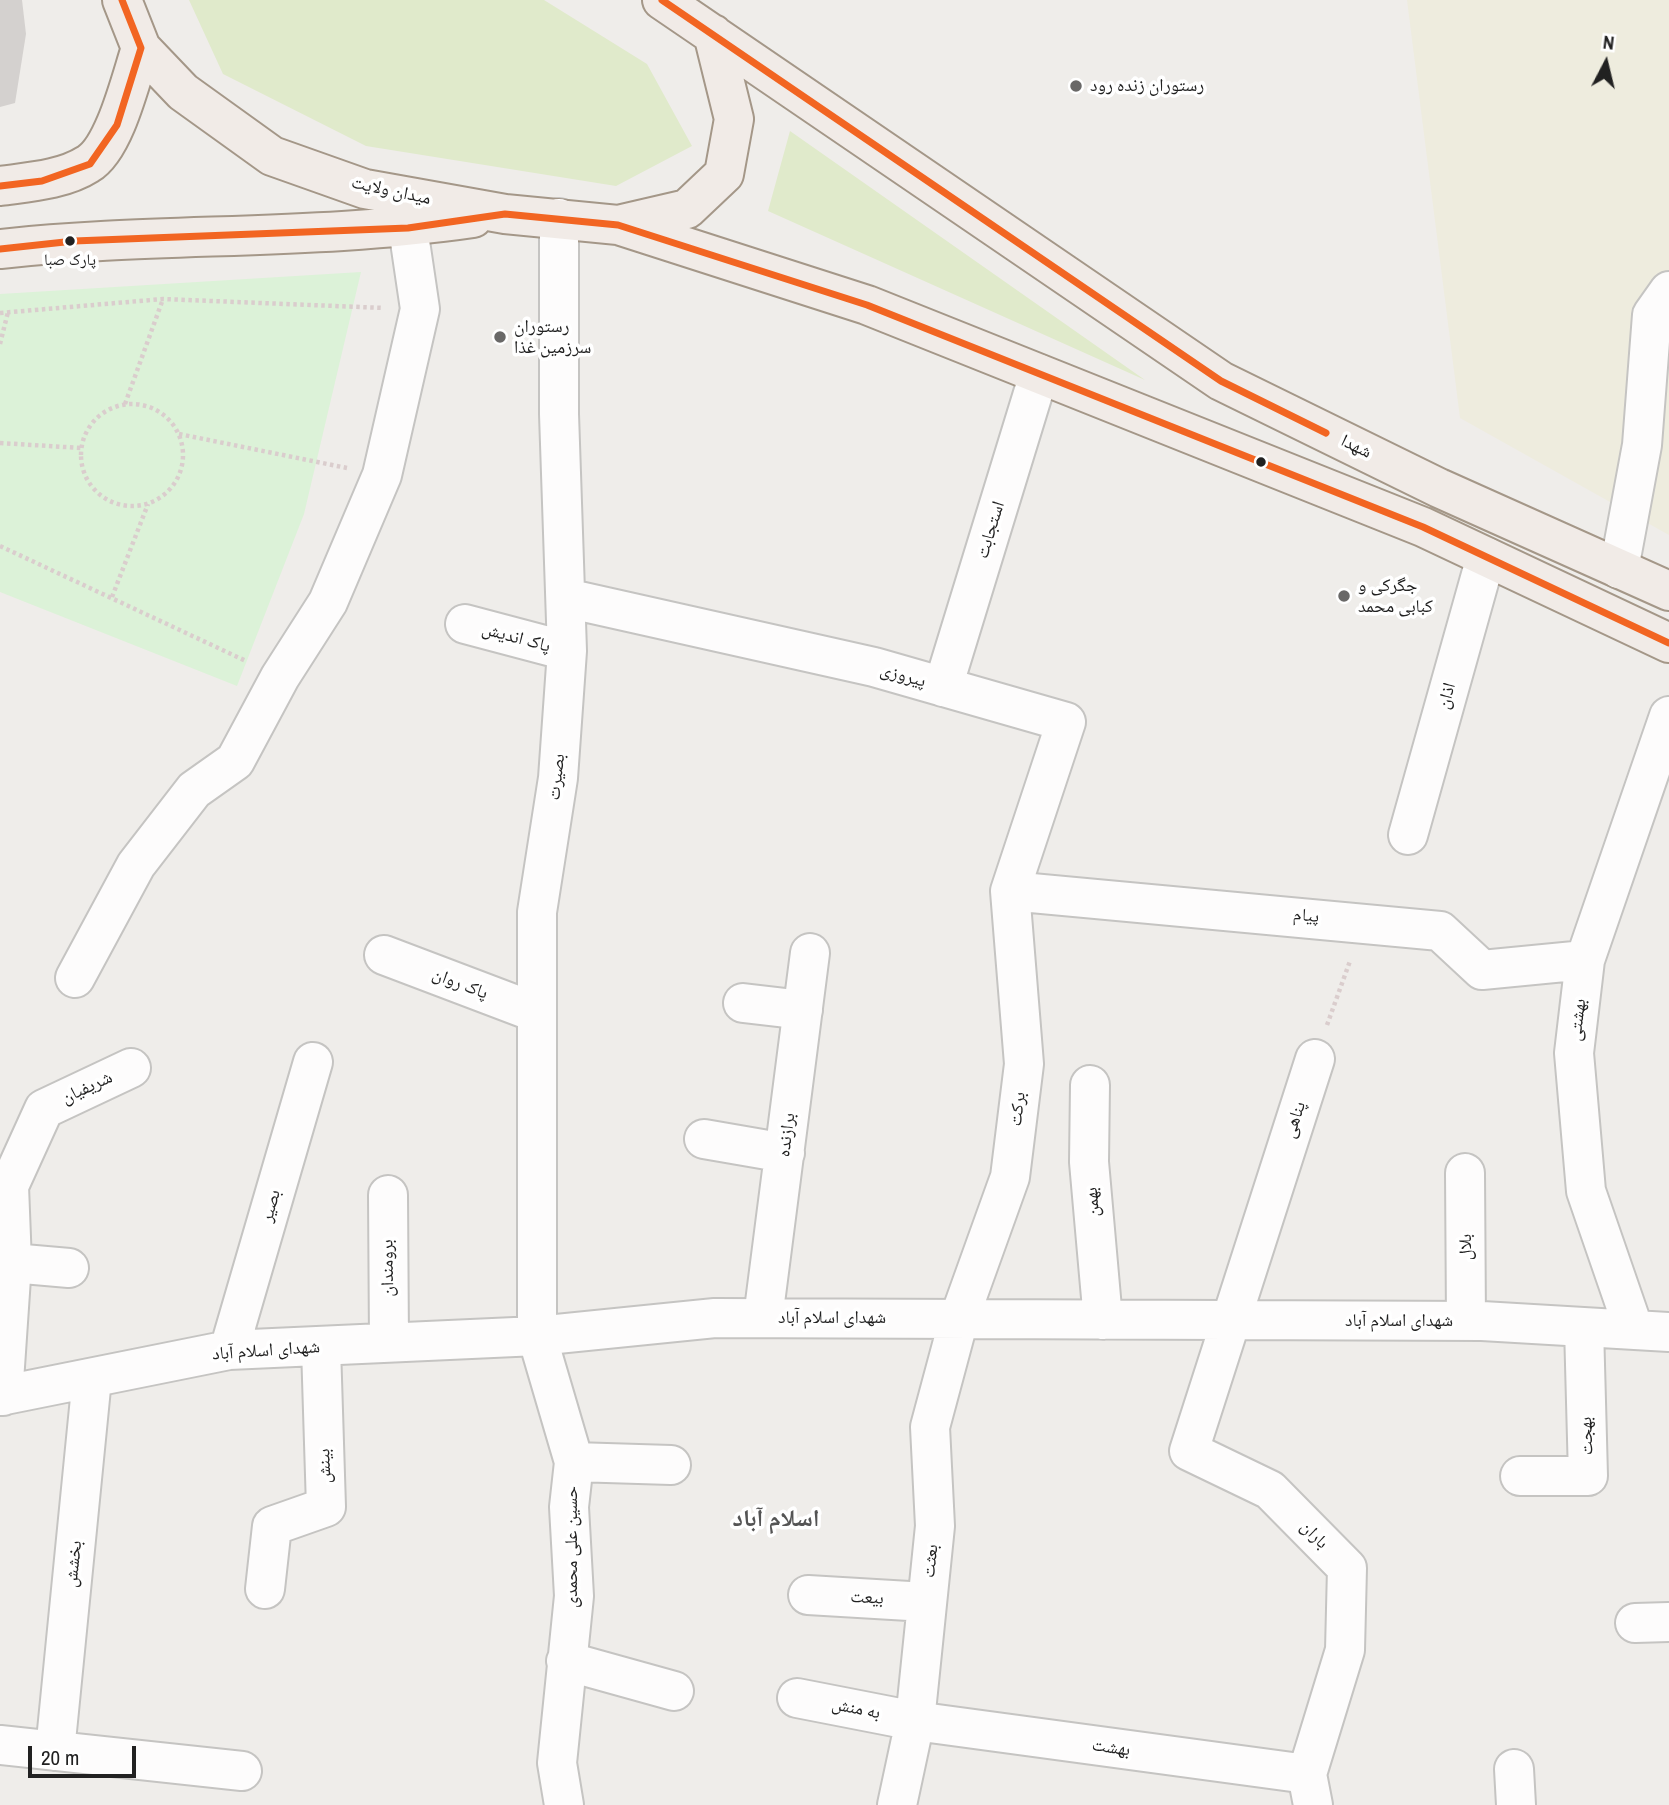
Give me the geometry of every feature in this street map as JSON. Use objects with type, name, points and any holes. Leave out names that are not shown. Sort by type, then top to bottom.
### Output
[{"type":"main road","name":"میدان ولایت","points":[[122,0],[141,48],[183,92],[272,156],[365,189],[505,214],[618,225],[687,209],[724,174],[734,119],[713,34]]},
{"type":"main road","points":[[662,0],[713,34]]},
{"type":"main road","name":"شهدا","points":[[713,34],[1221,382],[1439,488],[1669,592]]},
{"type":"main road","points":[[0,186],[42,181],[90,163],[117,125],[141,48]]},
{"type":"main road","points":[[0,248],[74,241],[408,228],[505,214]]},
{"type":"main road","points":[[618,225],[867,304],[1423,527],[1669,643]]},
{"type":"street","name":"بصیرت","points":[[537,1336],[537,912],[558,778],[567,651],[559,414],[559,218]]},
{"type":"street","points":[[75,978],[136,865],[194,790],[235,761],[280,677],[328,602],[382,475],[420,309],[408,228]]},
{"type":"street","points":[[1619,569],[1642,445],[1652,315],[1669,291]]},
{"type":"street","name":"استجابت","points":[[943,687],[1038,374]]},
{"type":"street","name":"اذان","points":[[1408,835],[1486,557]]},
{"type":"street","name":"پیروزی","points":[[566,598],[874,667],[1066,722],[1010,891]]},
{"type":"street","name":"پاک اندیش","points":[[465,624],[567,651]]},
{"type":"street","name":"بهشتی","points":[[1652,1331],[1586,1191],[1574,1053],[1585,960],[1669,716]]},
{"type":"street","name":"پیام","points":[[1010,891],[1440,930],[1482,970],[1585,960]]},
{"type":"street","name":"برکت","points":[[959,1319],[1010,1177],[1024,1064],[1010,891]]},
{"type":"street","name":"برازنده","points":[[763,1318],[810,953]]},
{"type":"street","name":"پاک روان","points":[[384,955],[537,1013]]},
{"type":"street","points":[[743,1003],[803,1010]]},
{"type":"street","name":"پناهی","points":[[1230,1320],[1315,1059]]},
{"type":"street","name":"بصیر","points":[[229,1350],[313,1062]]},
{"type":"street","name":"شریفیان","points":[[2,1396],[12,1263],[4,1187],[44,1109],[131,1068]]},
{"type":"street","name":"بهمن","points":[[1090,1084],[1089,1162],[1103,1320]]},
{"type":"street","points":[[704,1139],[785,1153]]},
{"type":"street","name":"بلال","points":[[1465,1173],[1466,1321]]},
{"type":"street","name":"برومندان","points":[[388,1195],[389,1342]]},
{"type":"street","points":[[12,1263],[69,1268]]},
{"type":"street","name":"شهدای اسلام آباد","points":[[2,1396],[229,1350],[537,1336],[715,1318],[1466,1321],[1652,1331]]},
{"type":"street","name":"بعثت","points":[[897,1805],[915,1721],[934,1526],[930,1427],[959,1319]]},
{"type":"street","name":"باران","points":[[1230,1320],[1189,1451],[1270,1490],[1347,1568],[1345,1650],[1310,1790]]},
{"type":"street","name":"بهجت","points":[[1520,1476],[1588,1476],[1584,1327]]},
{"type":"street","name":"حسین علی محمدی","points":[[537,1336],[574,1462],[569,1507],[574,1596],[557,1763],[564,1805]]},
{"type":"street","name":"بینش","points":[[265,1589],[272,1526],[326,1507],[321,1347]]},
{"type":"street","name":"بخشش","points":[[55,1751],[92,1378]]},
{"type":"street","points":[[574,1462],[671,1465]]},
{"type":"street","name":"بیعت","points":[[808,1595],[926,1602]]},
{"type":"street","points":[[566,1661],[674,1691]]},
{"type":"street","name":"به منش","points":[[797,1698],[915,1721]]},
{"type":"street","name":"بهشت","points":[[915,1721],[1310,1790]]},
{"type":"street","points":[[0,1745],[242,1771]]},
{"type":"path","points":[[0,313],[163,299],[420,309]]},
{"type":"path","points":[[125,404],[163,299]]},
{"type":"path","points":[[0,344],[8,312]]},
{"type":"path","points":[[125,404],[156,409],[170,419],[179,434],[184,450],[179,475],[163,496],[148,504],[114,503],[99,494],[88,481],[82,465],[81,448],[86,432],[96,419],[109,409],[125,404]]},
{"type":"path","points":[[179,434],[382,475]]},
{"type":"path","points":[[0,443],[81,448]]},
{"type":"path","points":[[112,597],[148,504]]},
{"type":"path","points":[[0,546],[280,677]]},
{"type":"path","points":[[1315,1059],[1364,921]]},
{"type":"shaded area","points":[[1407,0],[1669,0],[1669,535],[1460,418]]},
{"type":"green space","points":[[189,0],[544,0],[647,64],[692,146],[616,186],[366,146],[223,74]]},
{"type":"green space","points":[[790,131],[1145,380],[768,211]]},
{"type":"green space","name":"پارک صبا","points":[[361,272],[304,514],[237,686],[0,592],[0,294]]},
{"type":"building","points":[[0,0],[22,0],[26,34],[15,103],[0,107]]},
{"type":"transit line","points":[[0,186],[42,181],[90,164],[117,125],[141,48],[122,0]]},
{"type":"transit line","points":[[662,0],[1221,381],[1326,433]]},
{"type":"transit line","points":[[0,249],[74,241],[408,228],[505,214],[618,225],[867,305],[1423,527],[1669,643]]},
{"type":"place","name":"رستوران زنده رود","points":[[1076,86]]},
{"type":"place","name":"پارک صبا","points":[[70,241]]},
{"type":"place","name":"رستوران سرزمین غذا","points":[[500,337]]},
{"type":"place","name":"جگرکی و کبابی محمد","points":[[1344,596]]},
{"type":"district","name":"اسلام آباد","points":[[776,1520]]}]
